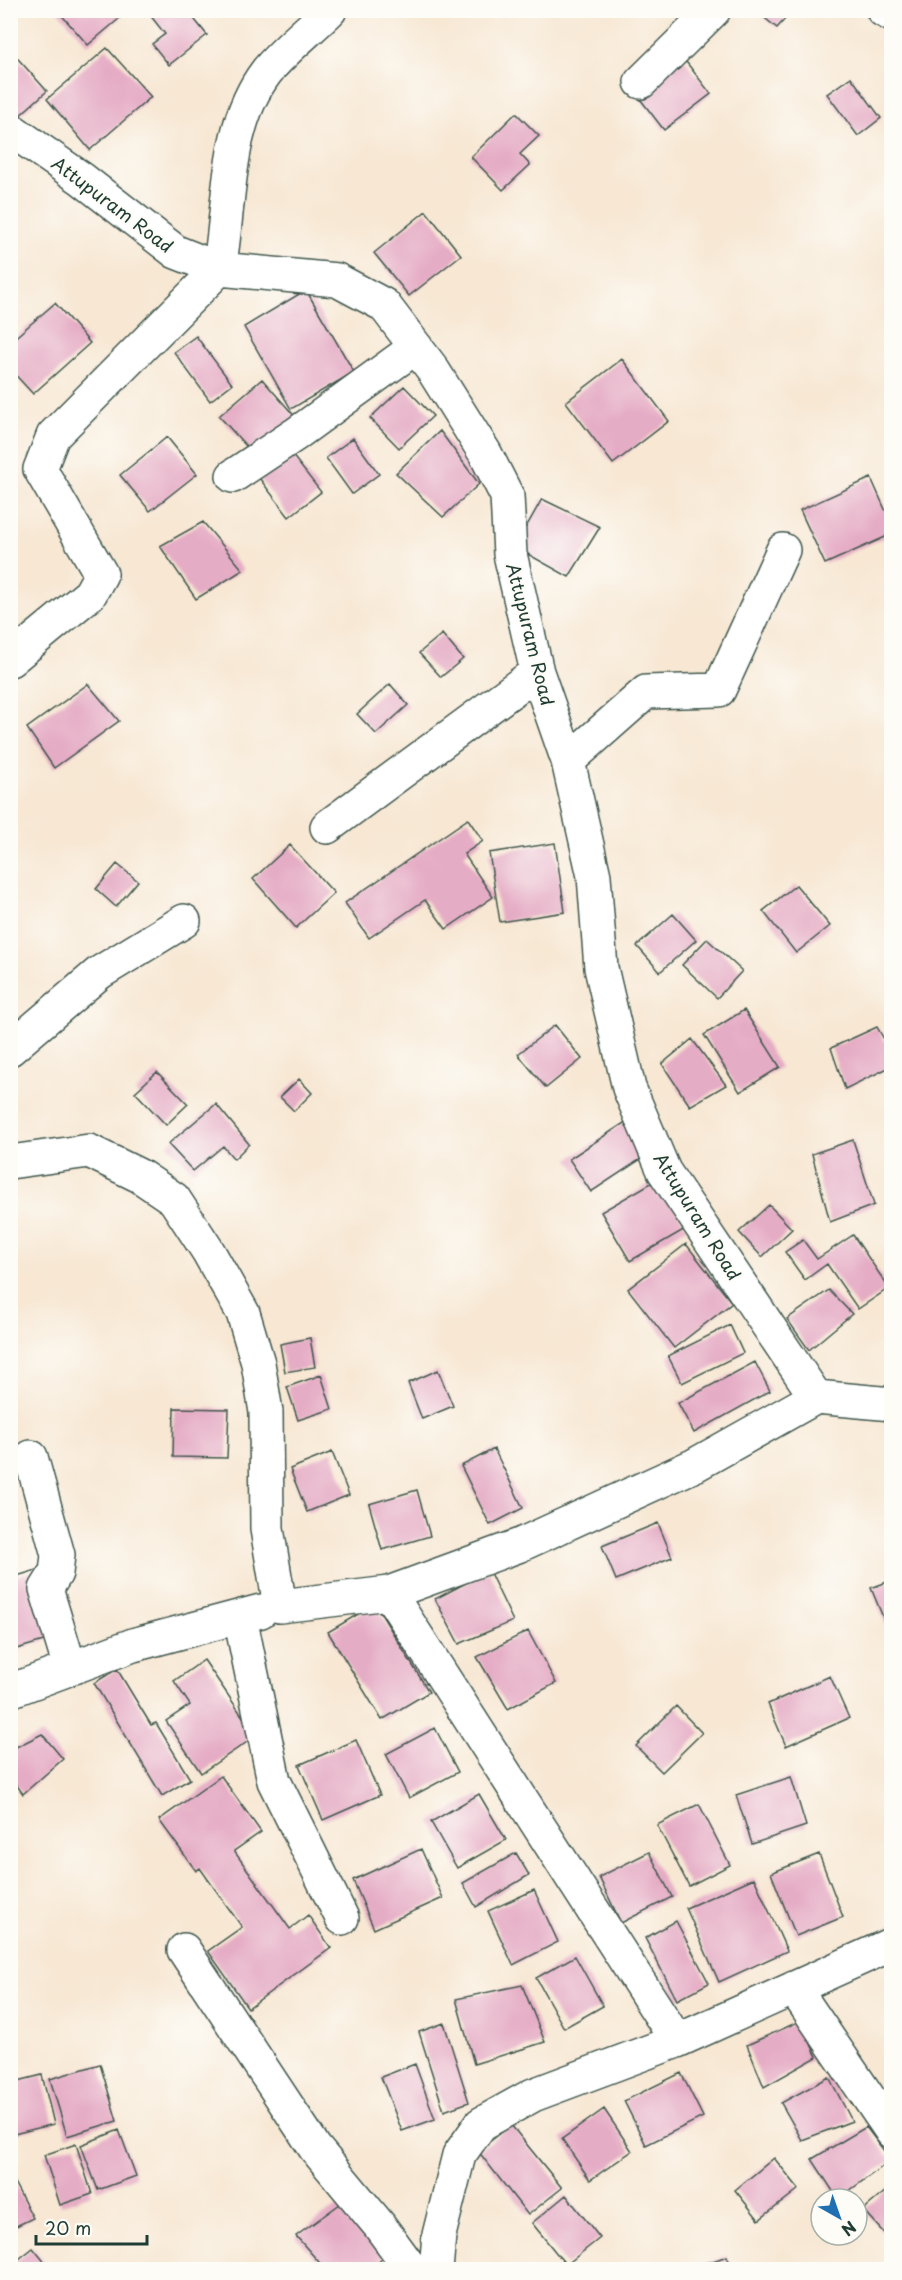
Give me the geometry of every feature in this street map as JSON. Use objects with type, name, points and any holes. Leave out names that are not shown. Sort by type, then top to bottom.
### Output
[{"type":"street","points":[[10,660],[90,594],[101,574],[40,469],[53,436],[219,269],[225,238],[228,187],[242,118],[267,71],[330,10]]},
{"type":"street","points":[[641,82],[714,10]]},
{"type":"street","points":[[884,10],[891,15]]},
{"type":"street","name":"Attupuram Road","points":[[10,129],[82,179],[176,252],[219,269],[337,280],[384,305],[416,347],[485,453],[507,496],[510,554],[537,672],[568,761],[594,876],[601,968],[629,1088],[664,1171],[816,1397]]},
{"type":"street","points":[[233,476],[296,434],[416,347]]},
{"type":"street","points":[[568,761],[646,692],[719,690],[783,550]]},
{"type":"street","points":[[327,827],[537,672]]},
{"type":"street","points":[[10,1049],[99,972],[184,921]]},
{"type":"street","points":[[10,1162],[88,1150],[140,1176],[174,1199],[208,1251],[243,1313],[258,1363],[266,1412],[267,1529],[280,1606]]},
{"type":"street","points":[[10,1691],[133,1645],[280,1606],[389,1593],[520,1545],[685,1470],[816,1397],[891,1404]]},
{"type":"street","points":[[31,1457],[58,1555],[56,1573],[46,1589],[70,1668]]},
{"type":"street","points":[[389,1593],[676,2041]]},
{"type":"street","points":[[240,1617],[274,1781],[342,1918]]},
{"type":"street","points":[[436,2270],[439,2235],[459,2155],[481,2124],[544,2091],[676,2041],[891,1944]]},
{"type":"street","points":[[184,1950],[315,2148],[379,2224],[412,2270]]},
{"type":"street","points":[[794,1988],[891,2132]]},
{"type":"building","points":[[57,10],[113,10],[120,18],[88,45]]},
{"type":"building","points":[[155,10],[187,10],[207,35],[169,65],[152,44],[165,34],[150,15]]},
{"type":"building","points":[[755,10],[793,10],[777,28]]},
{"type":"building","points":[[107,48],[151,97],[90,150],[47,99]]},
{"type":"building","points":[[10,50],[47,91],[18,117],[10,109]]},
{"type":"building","points":[[680,54],[711,94],[664,130],[634,91]]},
{"type":"building","points":[[851,77],[881,118],[858,136],[827,94]]},
{"type":"building","points":[[516,113],[539,136],[520,154],[530,165],[503,190],[471,157]]},
{"type":"building","points":[[426,211],[461,255],[409,296],[374,253]]},
{"type":"building","points":[[306,290],[354,372],[291,409],[244,327]]},
{"type":"building","points":[[55,303],[90,343],[33,394],[10,369],[10,342]]},
{"type":"building","points":[[196,336],[232,384],[210,401],[174,352]]},
{"type":"building","points":[[622,359],[669,421],[613,464],[566,402]]},
{"type":"building","points":[[262,379],[298,420],[256,457],[219,416]]},
{"type":"building","points":[[404,386],[433,416],[399,448],[370,418]]},
{"type":"building","points":[[440,431],[479,484],[443,517],[396,473]]},
{"type":"building","points":[[167,437],[197,474],[150,511],[120,475]]},
{"type":"building","points":[[353,438],[379,474],[352,494],[326,458]]},
{"type":"building","points":[[285,446],[321,492],[289,517],[253,470]]},
{"type":"building","points":[[871,478],[892,525],[892,534],[825,564],[800,510]]},
{"type":"building","points":[[542,499],[600,527],[569,577],[515,547]]},
{"type":"building","points":[[203,522],[243,570],[196,599],[160,546]]},
{"type":"building","points":[[442,634],[463,659],[441,677],[419,653]]},
{"type":"building","points":[[88,684],[119,721],[54,768],[27,728]]},
{"type":"building","points":[[390,684],[408,705],[376,734],[357,714]]},
{"type":"building","points":[[468,819],[483,841],[464,854],[493,897],[446,929],[425,900],[369,938],[345,903]]},
{"type":"building","points":[[555,843],[565,912],[500,922],[489,853]]},
{"type":"building","points":[[290,845],[334,893],[296,928],[253,879]]},
{"type":"building","points":[[117,864],[138,881],[116,907],[96,889]]},
{"type":"building","points":[[796,885],[830,926],[796,953],[763,911]]},
{"type":"building","points":[[673,914],[696,940],[660,972],[637,946]]},
{"type":"building","points":[[707,939],[742,971],[717,998],[682,965]]},
{"type":"building","points":[[744,1010],[780,1067],[740,1092],[704,1035]]},
{"type":"building","points":[[555,1025],[582,1059],[546,1088],[518,1054]]},
{"type":"building","points":[[877,1027],[892,1053],[892,1066],[845,1089],[831,1048]]},
{"type":"building","points":[[692,1039],[726,1085],[690,1106],[662,1064]]},
{"type":"building","points":[[157,1072],[188,1104],[166,1125],[135,1092]]},
{"type":"building","points":[[299,1079],[312,1093],[294,1111],[280,1097]]},
{"type":"building","points":[[216,1104],[249,1144],[234,1159],[223,1146],[193,1171],[168,1144]]},
{"type":"building","points":[[630,1119],[650,1153],[591,1192],[569,1159]]},
{"type":"building","points":[[853,1140],[874,1205],[830,1222],[812,1154]]},
{"type":"building","points":[[658,1179],[687,1228],[630,1261],[601,1212]]},
{"type":"building","points":[[769,1205],[792,1229],[762,1257],[739,1232]]},
{"type":"building","points":[[853,1235],[889,1288],[858,1309],[827,1264],[805,1280],[785,1252],[803,1240],[817,1259]]},
{"type":"building","points":[[686,1244],[732,1303],[674,1348],[628,1289]]},
{"type":"building","points":[[829,1290],[852,1314],[809,1350],[787,1319]]},
{"type":"building","points":[[730,1325],[743,1353],[682,1383],[668,1356]]},
{"type":"building","points":[[310,1338],[315,1367],[285,1372],[280,1344]]},
{"type":"building","points":[[755,1362],[770,1391],[694,1433],[678,1403]]},
{"type":"building","points":[[438,1370],[453,1406],[422,1419],[408,1383]]},
{"type":"building","points":[[321,1375],[332,1409],[298,1420],[287,1387]]},
{"type":"building","points":[[174,1408],[229,1409],[227,1458],[173,1457]]},
{"type":"building","points":[[494,1449],[523,1508],[490,1525],[461,1466]]},
{"type":"building","points":[[332,1452],[349,1495],[307,1512],[290,1469]]},
{"type":"building","points":[[417,1490],[430,1536],[382,1550],[369,1504]]},
{"type":"building","points":[[658,1523],[672,1557],[616,1580],[602,1546]]},
{"type":"building","points":[[37,1570],[57,1637],[10,1651],[10,1578]]},
{"type":"building","points":[[489,1571],[513,1621],[459,1644],[435,1599]]},
{"type":"building","points":[[892,1580],[892,1637],[891,1637],[871,1588]]},
{"type":"building","points":[[375,1604],[429,1692],[382,1720],[328,1632]]},
{"type":"building","points":[[528,1631],[556,1683],[508,1709],[477,1657]]},
{"type":"building","points":[[204,1660],[256,1736],[201,1773],[166,1721],[190,1705],[174,1681]]},
{"type":"building","points":[[117,1669],[151,1725],[156,1723],[190,1779],[162,1796],[94,1683]]},
{"type":"building","points":[[830,1676],[849,1718],[786,1746],[768,1704]]},
{"type":"building","points":[[676,1706],[702,1733],[662,1772],[636,1746]]},
{"type":"building","points":[[435,1728],[458,1772],[409,1798],[386,1754]]},
{"type":"building","points":[[42,1734],[63,1759],[23,1794],[10,1776],[10,1750]]},
{"type":"building","points":[[356,1740],[380,1795],[323,1820],[299,1765]]},
{"type":"building","points":[[221,1776],[261,1832],[234,1851],[290,1929],[308,1915],[331,1948],[248,2008],[208,1951],[242,1927],[200,1868],[196,1871],[159,1820]]},
{"type":"building","points":[[791,1777],[806,1826],[752,1844],[736,1795]]},
{"type":"building","points":[[479,1794],[506,1840],[457,1868],[431,1822]]},
{"type":"building","points":[[699,1804],[730,1865],[689,1886],[657,1825]]},
{"type":"building","points":[[421,1849],[443,1898],[374,1929],[353,1880]]},
{"type":"building","points":[[649,1852],[672,1897],[621,1923],[599,1877]]},
{"type":"building","points":[[516,1853],[529,1875],[476,1907],[463,1883]]},
{"type":"building","points":[[819,1854],[843,1917],[796,1936],[771,1873]]},
{"type":"building","points":[[754,1878],[787,1951],[719,1982],[686,1908]]},
{"type":"building","points":[[534,1890],[558,1942],[513,1965],[488,1911]]},
{"type":"building","points":[[676,1921],[709,1983],[677,2000],[645,1938]]},
{"type":"building","points":[[575,1956],[603,2006],[564,2028],[536,1978]]},
{"type":"building","points":[[522,1985],[545,2042],[474,2064],[456,1999]]},
{"type":"building","points":[[800,2021],[817,2057],[764,2087],[747,2045]]},
{"type":"building","points":[[444,2023],[469,2102],[444,2111],[419,2032]]},
{"type":"building","points":[[100,2064],[117,2121],[67,2136],[50,2079]]},
{"type":"building","points":[[415,2064],[435,2119],[402,2131],[381,2077]]},
{"type":"building","points":[[681,2073],[703,2117],[646,2145],[624,2101]]},
{"type":"building","points":[[42,2075],[54,2124],[10,2135],[10,2083]]},
{"type":"building","points":[[829,2077],[852,2121],[802,2140],[781,2103]]},
{"type":"building","points":[[604,2109],[632,2151],[590,2180],[562,2139]]},
{"type":"building","points":[[511,2125],[562,2188],[528,2215],[478,2151]]},
{"type":"building","points":[[866,2127],[891,2160],[854,2187],[830,2187],[812,2159]]},
{"type":"building","points":[[119,2130],[136,2176],[98,2190],[81,2145]]},
{"type":"building","points":[[76,2144],[92,2194],[60,2205],[44,2155]]},
{"type":"building","points":[[774,2158],[799,2189],[759,2220],[735,2190]]},
{"type":"building","points":[[10,2175],[33,2218],[10,2229]]},
{"type":"building","points":[[892,2186],[892,2242],[869,2217],[869,2205]]},
{"type":"building","points":[[566,2195],[600,2238],[566,2265],[532,2223]]},
{"type":"building","points":[[340,2204],[384,2257],[370,2270],[326,2270],[296,2236]]},
{"type":"building","points":[[33,2248],[51,2270],[10,2270],[10,2266]]},
{"type":"building","points":[[727,2256],[733,2270],[690,2270],[690,2269]]}]
